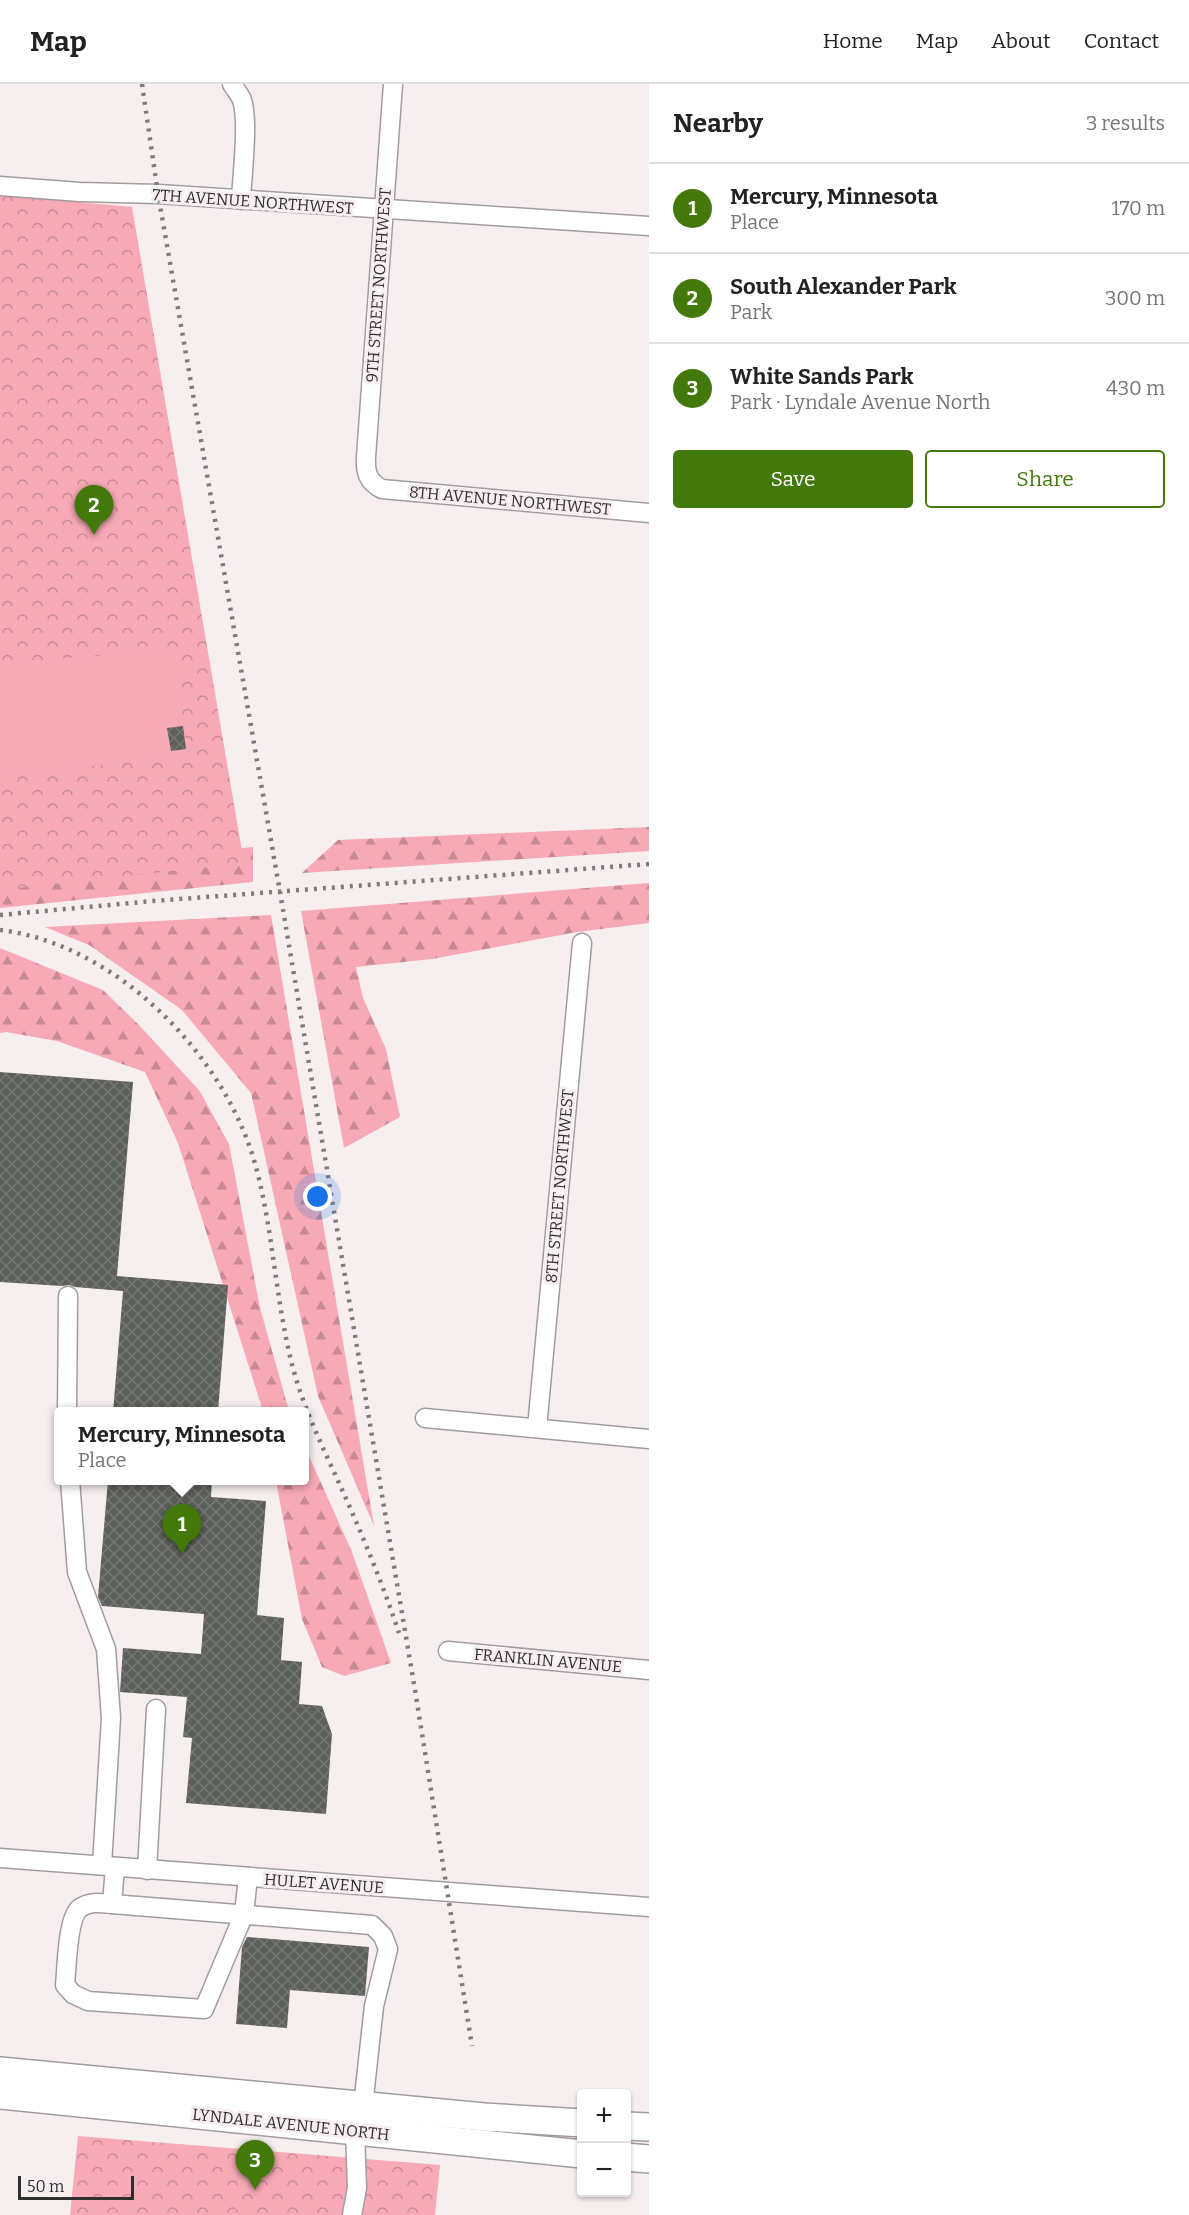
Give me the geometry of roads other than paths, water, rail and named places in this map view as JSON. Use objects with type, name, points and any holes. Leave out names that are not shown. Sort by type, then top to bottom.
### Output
[{"type":"highway","name":"LYNDALE AVENUE NORTH","points":[[0,2072],[359,2118],[577,2153]]},
{"type":"highway","name":"LYNDALE AVENUE NORTH","points":[[0,2095],[359,2118],[484,2117],[577,2123]]},
{"type":"highway","points":[[631,2126],[649,2127]]},
{"type":"highway","points":[[631,2157],[649,2159]]},
{"type":"street","points":[[232,84],[242,100],[243,111],[241,200]]},
{"type":"street","name":"9TH STREET NORTHWEST","points":[[373,484],[366,471],[366,457],[393,84]]},
{"type":"street","name":"7TH AVENUE NORTHWEST","points":[[0,186],[649,226]]},
{"type":"street","name":"8TH AVENUE NORTHWEST","points":[[373,484],[382,489],[649,509]]},
{"type":"street","name":"8TH STREET NORTHWEST","points":[[537,1428],[582,944]]},
{"type":"street","points":[[67,1407],[68,1296]]},
{"type":"street","points":[[425,1418],[649,1439]]},
{"type":"street","points":[[70,1485],[77,1572],[106,1649],[111,1718],[108,1866],[112,1904]]},
{"type":"street","name":"FRANKLIN AVENUE","points":[[448,1651],[649,1670]]},
{"type":"street","points":[[147,1870],[156,1709]]},
{"type":"street","name":"HULET AVENUE","points":[[0,1858],[649,1907]]},
{"type":"street","points":[[248,1877],[244,1914],[204,2009],[88,2001],[73,1994],[65,1985],[72,1921],[79,1908],[93,1902],[244,1914],[372,1925],[383,1936],[388,1949],[374,2006],[359,2118],[357,2188],[352,2215]]},
{"type":"railway","points":[[142,84],[158,194],[280,892],[415,1690],[472,2046]]},
{"type":"railway","points":[[0,915],[153,901],[649,864]]},
{"type":"railway","points":[[0,930],[44,940],[86,958],[126,983],[162,1014],[194,1049],[222,1088],[243,1129],[257,1171],[288,1347],[306,1407]]},
{"type":"railway","points":[[309,1415],[366,1545],[399,1633]]},
{"type":"place","name":"South Alexander Park","points":[[94,535]]},
{"type":"place","name":"Mercury, Minnesota","points":[[182,1554]]},
{"type":"place","name":"White Sands Park","points":[[255,2190]]}]
